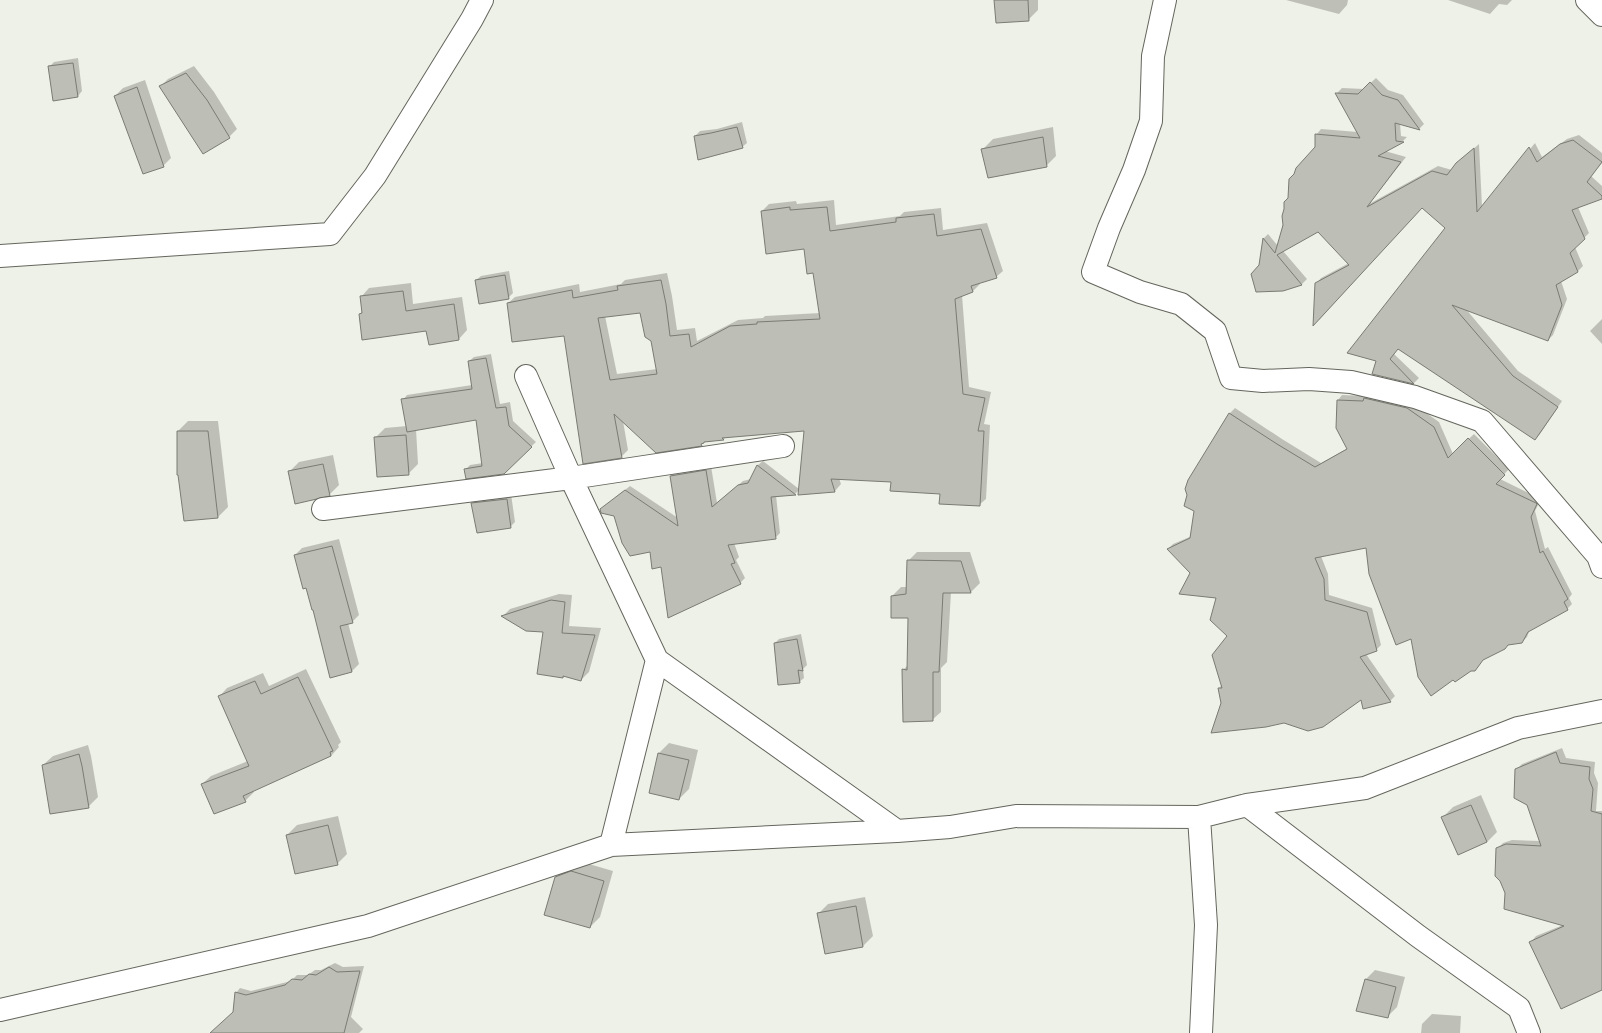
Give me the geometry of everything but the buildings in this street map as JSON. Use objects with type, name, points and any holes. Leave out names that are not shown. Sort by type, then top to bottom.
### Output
[{"type":"street","points":[[0,256],[330,234],[375,176],[472,19],[482,0]]},
{"type":"street","points":[[1165,0],[1153,56],[1151,121],[1134,170],[1109,228],[1093,272],[1140,292],[1180,304],[1215,331],[1231,378],[1263,381],[1309,379],[1351,382],[1415,397],[1482,421],[1598,556],[1602,567]]},
{"type":"street","points":[[1587,0],[1602,15]]},
{"type":"street","points":[[526,376],[571,478],[657,660],[897,831]]},
{"type":"street","points":[[323,508],[571,478],[783,446]]},
{"type":"street","points":[[611,845],[657,660]]},
{"type":"street","points":[[0,1010],[368,926],[611,845],[897,831],[950,827],[1016,816],[1199,817],[1247,805],[1365,788],[1518,728],[1602,711]]},
{"type":"street","points":[[1247,805],[1418,936],[1519,1008],[1529,1033]]},
{"type":"street","points":[[1199,817],[1206,924],[1201,1033]]}]
